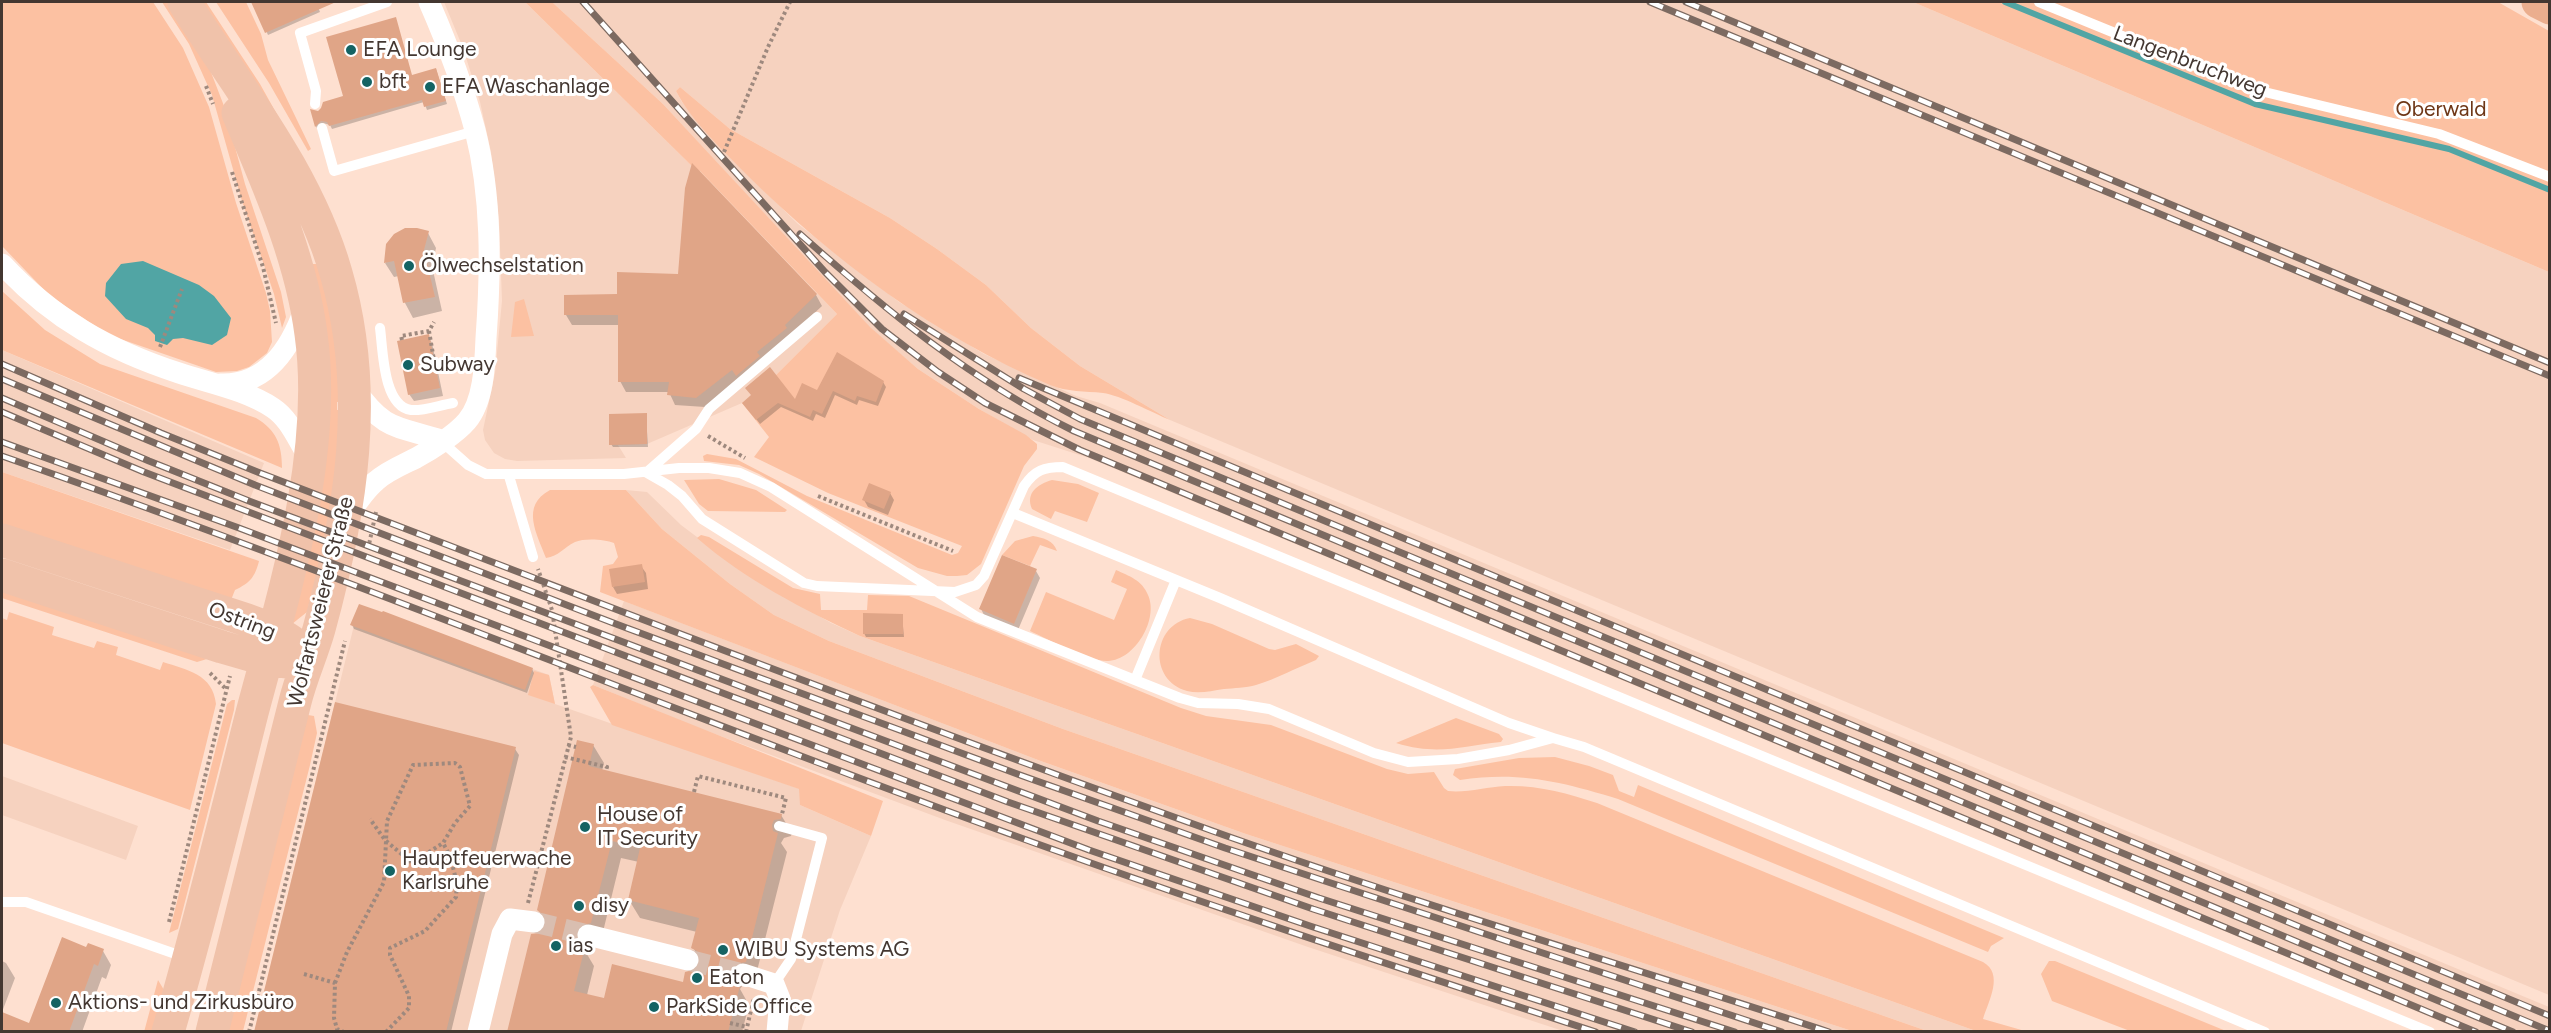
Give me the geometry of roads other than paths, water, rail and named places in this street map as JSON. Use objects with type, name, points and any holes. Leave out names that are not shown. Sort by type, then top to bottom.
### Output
[{"type":"highway","points":[[2538,2],[2550,8]]},
{"type":"main road","name":"Wolfartsweierer Straße","points":[[168,1032],[176,954],[241,693],[270,645],[303,507],[314,426],[315,377],[306,307],[280,217],[209,65],[184,2]]},
{"type":"main road","name":"Wolfartsweierer Straße","points":[[209,65],[276,142],[308,199],[327,246],[342,295],[350,336],[354,389],[353,455],[344,521],[323,614],[294,706],[212,1032]]},
{"type":"main road","name":"Ostring","points":[[2,540],[270,645]]},
{"type":"main road","name":"Ostring","points":[[2,575],[270,645],[297,646],[308,660]]},
{"type":"street","points":[[344,521],[376,481],[418,457],[468,420],[476,405],[485,358],[490,280],[489,245],[475,131],[445,36],[429,2]]},
{"type":"street","points":[[2,264],[56,314],[105,344],[154,365],[243,394],[274,408],[285,418],[310,459]]},
{"type":"street","points":[[205,382],[233,384],[260,375],[282,355],[296,333],[306,307]]},
{"type":"street","points":[[354,389],[373,413],[390,426],[441,440]]},
{"type":"street","points":[[478,1032],[502,933],[510,919],[529,920]]},
{"type":"street","points":[[588,935],[688,960]]},
{"type":"street","points":[[758,979],[780,999],[777,1032]]},
{"type":"lane","points":[[315,104],[316,91],[300,33],[387,2]]},
{"type":"lane","name":"Langenbruchweg","points":[[2039,2],[2252,89],[2439,134],[2550,177]]},
{"type":"lane","points":[[321,128],[334,171],[475,131]]},
{"type":"lane","points":[[646,473],[696,429],[709,408],[817,317]]},
{"type":"lane","points":[[380,328],[388,384],[398,403],[413,410],[453,403]]},
{"type":"lane","points":[[441,440],[468,465],[486,474],[509,476],[646,473],[679,468],[709,468],[741,472],[771,487],[977,617],[1198,703],[1238,704],[1269,709],[1374,753],[1408,762],[1424,763],[1468,758],[1553,738]]},
{"type":"lane","points":[[646,473],[668,484],[702,519],[804,583],[817,586],[955,592],[976,585],[994,557],[1024,486],[1033,474],[1046,467],[1063,467],[1083,473],[2430,1032]]},
{"type":"lane","points":[[509,476],[533,557]]},
{"type":"lane","points":[[1013,513],[1176,580],[1509,723],[1613,758],[2265,1032]]},
{"type":"lane","points":[[1135,680],[1176,580]]},
{"type":"lane","points":[[758,979],[791,959],[822,838],[781,826]]},
{"type":"lane","points":[[2,902],[26,902],[176,954]]},
{"type":"water","points":[[143,261],[199,285],[214,296],[231,318],[227,335],[212,345],[183,338],[173,339],[167,345],[155,341],[155,335],[148,328],[126,319],[105,296],[106,283],[121,264]]},
{"type":"waterway","points":[[2005,2],[2255,104],[2449,149],[2550,190]]},
{"type":"tunnel","points":[[534,922],[588,935]]},
{"type":"tunnel","points":[[688,960],[743,974]]},
{"type":"railway","points":[[583,2],[825,272],[882,329],[938,372],[985,403],[1080,450],[2476,1032]]},
{"type":"railway","points":[[1650,2],[2550,376]]},
{"type":"railway","points":[[1686,2],[2550,363]]},
{"type":"railway","points":[[800,234],[898,317],[964,366],[1036,411],[1074,431],[2513,1032]]},
{"type":"railway","points":[[904,314],[1024,389],[1080,419],[2550,1031]]},
{"type":"railway","points":[[2,364],[260,473],[982,747],[1224,835],[1375,886],[1829,1032]]},
{"type":"railway","points":[[1019,378],[2550,1016]]},
{"type":"railway","points":[[2,379],[255,485],[616,624],[1020,775],[1225,848],[1782,1032]]},
{"type":"railway","points":[[2,398],[249,501],[1098,821],[1319,898],[1735,1032]]},
{"type":"railway","points":[[2,412],[144,472],[1008,802],[1313,909],[1692,1032]]},
{"type":"railway","points":[[2,442],[239,528],[1089,850],[1310,926],[1635,1032]]},
{"type":"railway","points":[[2,456],[252,547],[749,737],[1073,857],[1371,959],[1596,1032]]},
{"type":"place","name":"EFA Lounge","points":[[351,50]]},
{"type":"place","name":"bft","points":[[367,82]]},
{"type":"place","name":"EFA Waschanlage","points":[[430,87]]},
{"type":"place","name":"Ölwechselstation","points":[[409,266]]},
{"type":"place","name":"Subway","points":[[408,365]]},
{"type":"place","name":"House of IT Security","points":[[585,827]]},
{"type":"place","name":"Hauptfeuerwache Karlsruhe","points":[[390,871]]},
{"type":"place","name":"disy","points":[[579,906]]},
{"type":"place","name":"ias","points":[[556,946]]},
{"type":"place","name":"WIBU Systems AG","points":[[723,950]]},
{"type":"place","name":"Eaton","points":[[697,978]]},
{"type":"place","name":"Aktions- und Zirkusbüro","points":[[56,1003]]},
{"type":"place","name":"ParkSide Office","points":[[654,1007]]},
{"type":"park label","name":"Oberwald","points":[[2441,110]]}]
